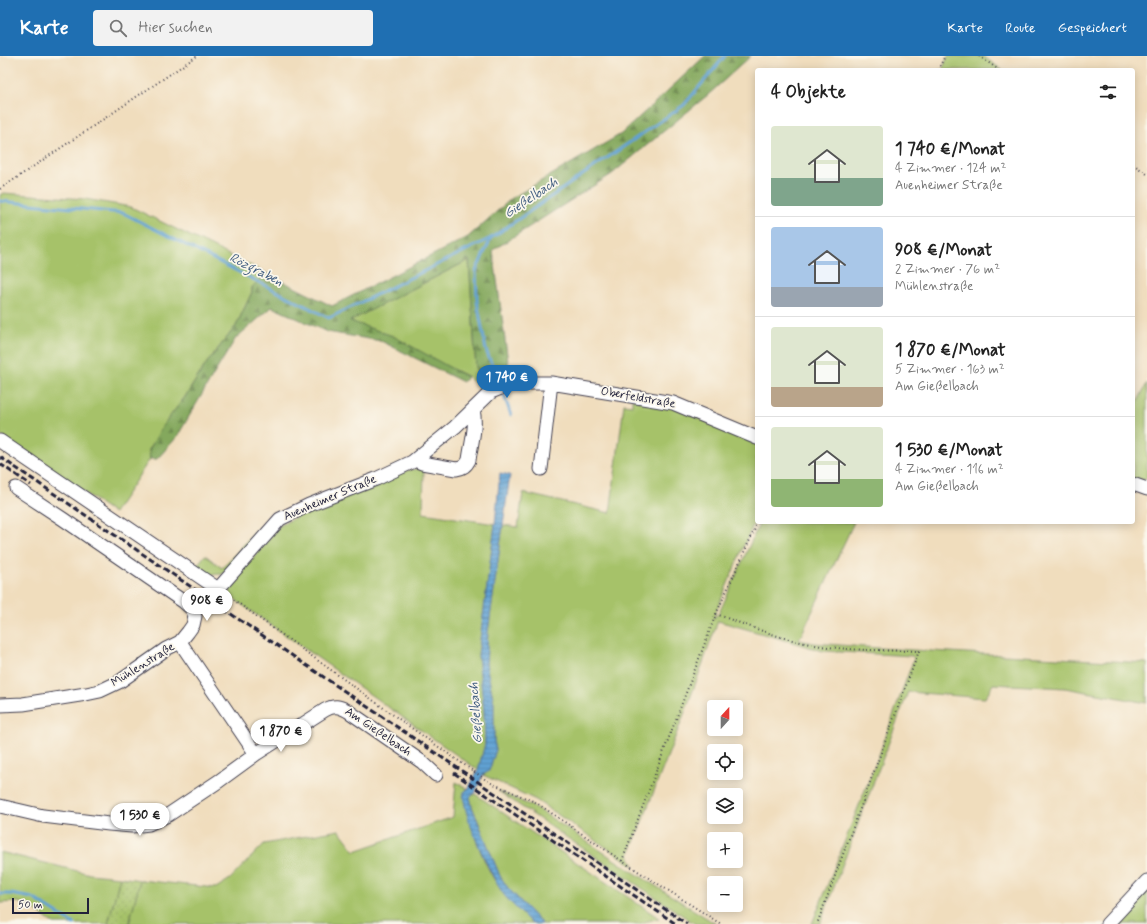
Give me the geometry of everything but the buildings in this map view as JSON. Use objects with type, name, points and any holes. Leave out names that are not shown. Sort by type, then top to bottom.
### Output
[{"type":"street","name":"Oberfeldstraße","points":[[513,383],[551,383],[673,403],[755,437]]},
{"type":"street","name":"Auenheimer Straße","points":[[218,589],[280,519],[310,505],[376,479],[415,460],[455,427],[491,392],[513,383]]},
{"type":"street","points":[[541,468],[551,383]]},
{"type":"street","points":[[415,460],[422,463],[456,468],[462,468],[466,465],[469,460],[474,424],[473,410]]},
{"type":"street","points":[[0,441],[218,589]]},
{"type":"street","points":[[1135,485],[1147,490]]},
{"type":"street","name":"Mühlenstraße","points":[[0,705],[23,704],[100,691],[119,682],[180,642],[193,625],[195,616],[192,609],[184,602],[16,488]]},
{"type":"street","points":[[180,642],[256,754]]},
{"type":"street","name":"Am Gießelbach","points":[[0,806],[43,816],[109,824],[132,826],[149,824],[168,815],[256,754],[333,706],[340,706],[348,711],[422,762],[436,775]]},
{"type":"street","points":[[1107,924],[1147,881]]},
{"type":"path","points":[[0,189],[197,56]]},
{"type":"path","points":[[939,68],[945,56]]},
{"type":"path","points":[[979,56],[996,68]]},
{"type":"path","points":[[1135,165],[1147,174]]},
{"type":"path","points":[[622,861],[716,614],[757,524]]},
{"type":"path","points":[[218,589],[490,782],[535,802],[622,861],[721,924]]},
{"type":"path","points":[[716,614],[791,640],[816,645],[846,648],[919,651],[817,924]]},
{"type":"green space","points":[[705,56],[751,56],[709,94],[612,174],[493,250],[510,377],[483,391],[476,369],[469,260],[350,321],[393,336],[467,377],[463,382],[381,341],[327,332],[272,307],[236,338],[177,437],[157,459],[150,459],[149,450],[163,425],[185,397],[206,364],[236,326],[252,292],[252,287],[266,273],[332,306],[468,237],[512,198],[621,134]]},
{"type":"green space","points":[[948,56],[983,56],[999,68],[943,68]]},
{"type":"green space","points":[[3,193],[85,199],[131,207],[266,273],[252,287],[252,292],[236,326],[206,364],[185,397],[163,426],[149,450],[150,459],[114,513],[0,435],[0,195]]},
{"type":"green space","points":[[469,260],[476,369],[483,391],[467,376],[349,321]]},
{"type":"green space","points":[[1147,383],[1147,478],[1135,481],[1135,407]]},
{"type":"green space","points":[[632,399],[669,405],[755,443],[755,521],[713,619],[719,613],[759,524],[853,524],[799,640],[814,643],[878,648],[1147,663],[1147,703],[1065,688],[993,684],[985,698],[908,692],[820,924],[812,924],[880,752],[914,658],[912,656],[823,651],[718,621],[688,704],[629,855],[634,866],[536,800],[483,775],[489,771],[496,750],[494,741],[494,703],[486,664],[488,632],[503,525],[518,527],[523,493],[610,513],[624,404],[632,405]]},
{"type":"green space","points":[[424,468],[423,513],[495,524],[478,655],[484,711],[485,744],[478,770],[238,602],[231,595],[229,586],[279,526],[316,506],[408,470]]},
{"type":"green space","points":[[279,514],[223,574],[208,575],[195,568],[205,555],[222,568],[259,528]]},
{"type":"green space","points":[[456,782],[468,789],[464,792],[463,797],[474,835],[490,873],[505,895],[532,924],[129,924],[140,880],[216,888],[230,879],[264,844],[339,830],[355,851],[453,817]]},
{"type":"green space","points":[[498,791],[536,808],[716,924],[695,924]]},
{"type":"green space","points":[[475,794],[659,918],[638,924],[542,924],[508,888],[500,876],[472,806],[470,797]]},
{"type":"green space","points":[[0,852],[90,874],[120,877],[108,924],[54,924],[29,906],[18,902],[0,903]]},
{"type":"green space","points":[[120,877],[140,880],[129,924],[108,924]]},
{"type":"green space","points":[[1147,891],[1147,924],[1117,924]]},
{"type":"water","points":[[500,473],[510,475],[488,632],[486,664],[494,703],[494,741],[496,750],[489,771],[483,775],[475,793],[470,797],[472,807],[500,876],[508,888],[542,924],[532,924],[504,895],[478,844],[464,801],[464,792],[468,789],[478,770],[485,744],[484,711],[478,655]]},
{"type":"waterway","name":"Gießelbach","points":[[500,385],[486,350],[477,301],[476,271],[491,238],[684,105],[725,56]]},
{"type":"waterway","name":"Rözgraben","points":[[0,201],[123,213],[329,318],[491,238]]},
{"type":"waterway","name":"Gießelbach","points":[[502,390],[511,415]]},
{"type":"waterway","name":"Rözgraben","points":[[0,894],[11,894],[33,898],[74,924]]},
{"type":"railway","points":[[0,457],[687,924]]},
{"type":"railway","points":[[0,464],[31,485]]},
{"type":"railway","points":[[454,773],[676,924]]}]
